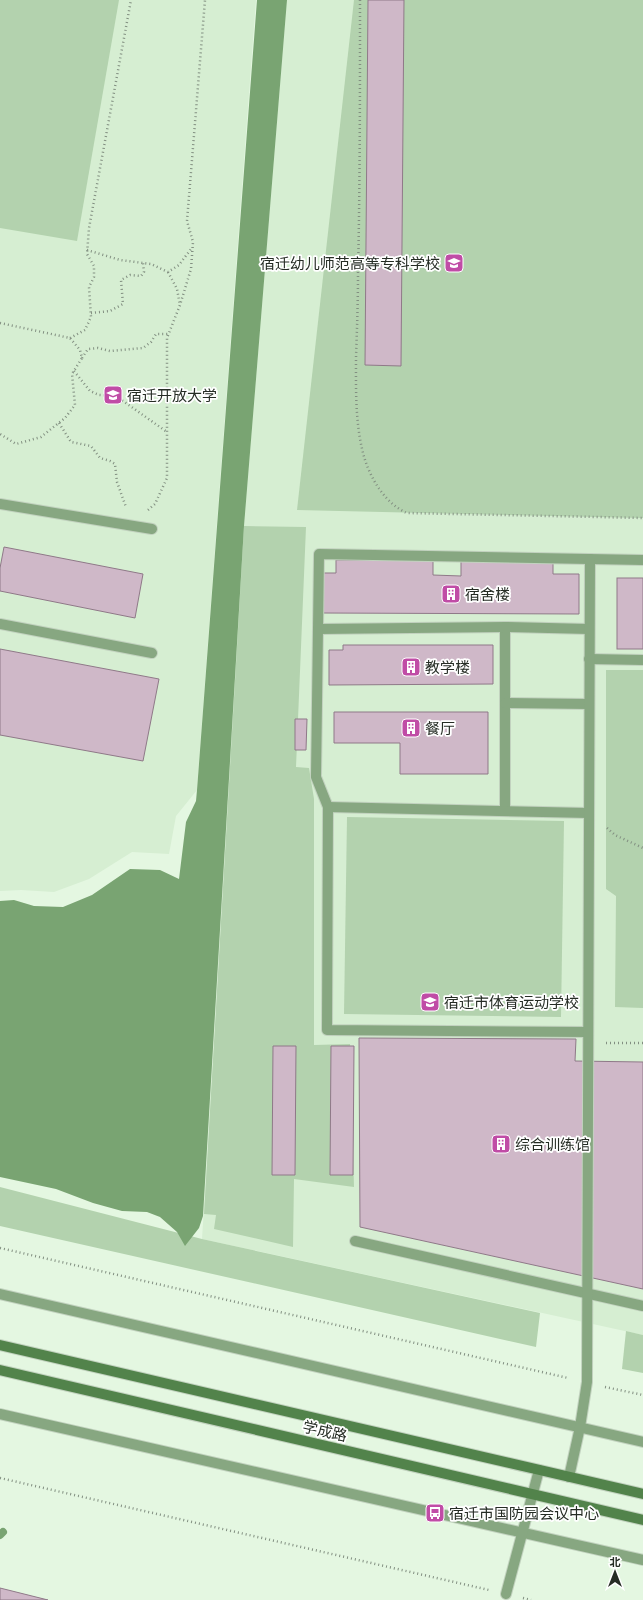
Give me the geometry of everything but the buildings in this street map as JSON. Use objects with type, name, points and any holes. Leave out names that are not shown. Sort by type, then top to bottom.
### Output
[{"type":"main road","name":"学成路","points":[[0,1345],[643,1494]]},
{"type":"main road","name":"学成路","points":[[0,1370],[643,1520]]},
{"type":"lane","points":[[0,504],[152,529]]},
{"type":"lane","points":[[588,1032],[327,1030],[328,807],[316,777],[319,554],[643,560]]},
{"type":"lane","points":[[569,1477],[580,1427],[586,1382],[590,559]]},
{"type":"lane","points":[[0,624],[152,653]]},
{"type":"lane","points":[[318,628],[505,627],[589,629]]},
{"type":"lane","points":[[505,627],[505,811]]},
{"type":"lane","points":[[589,659],[643,660]]},
{"type":"lane","points":[[505,703],[589,704]]},
{"type":"lane","points":[[328,807],[589,813]]},
{"type":"lane","points":[[355,1241],[643,1306]]},
{"type":"lane","points":[[0,1294],[643,1442]]},
{"type":"lane","points":[[0,1414],[643,1560]]},
{"type":"lane","points":[[506,1594],[539,1470]]},
{"type":"path","points":[[70,338],[85,330],[91,317],[89,287],[94,277],[94,266],[87,254],[89,228],[131,0]]},
{"type":"path","points":[[59,423],[71,442],[91,446],[100,458],[115,464],[117,482],[125,506],[129,525],[155,504],[167,478],[167,338],[180,305],[191,269],[193,242],[188,221],[205,0]]},
{"type":"path","points":[[360,0],[360,198],[356,403],[365,460],[372,476],[388,500],[398,509],[407,513],[643,518]]},
{"type":"path","points":[[168,272],[180,265],[192,248]]},
{"type":"path","points":[[87,250],[120,260],[143,263],[168,272],[177,289],[180,305]]},
{"type":"path","points":[[91,313],[110,311],[123,304],[121,280],[130,275],[141,276],[144,272],[143,263]]},
{"type":"path","points":[[0,323],[70,338],[80,350],[82,358]]},
{"type":"path","points":[[0,434],[16,444],[41,437],[65,418],[75,405],[72,374],[88,349],[98,348],[110,351],[143,348],[151,342],[156,334],[168,334]]},
{"type":"path","points":[[74,371],[90,391],[99,395],[116,396],[167,432]]},
{"type":"path","points":[[589,813],[615,835],[643,848]]},
{"type":"path","points":[[588,1043],[643,1043]]},
{"type":"path","points":[[0,1248],[643,1396]]},
{"type":"path","points":[[0,1478],[531,1600]]},
{"type":"shaded area","name":"宿迁开放大学","points":[[0,0],[256,0],[197,790],[176,816],[169,854],[132,852],[89,879],[54,892],[21,890],[0,891]]},
{"type":"shaded area","points":[[0,0],[119,0],[77,241],[0,228]]},
{"type":"shaded area","points":[[257,0],[287,0],[244,526],[203,1216],[199,1228],[185,1246],[177,1232],[160,1217],[147,1212],[122,1211],[93,1203],[56,1189],[0,1177],[0,901],[14,900],[34,906],[63,907],[92,895],[130,869],[160,870],[179,879],[186,822],[196,801],[197,790]]},
{"type":"shaded area","name":"宿迁市体育运动学校","points":[[287,0],[643,0],[643,1335],[202,1239],[230,791],[244,526]]},
{"type":"shaded area","name":"宿迁幼儿师范高等专科学校","points":[[354,0],[643,0],[643,518],[297,510]]},
{"type":"shaded area","points":[[244,526],[306,527],[296,767],[309,768],[314,799],[314,1045],[350,1044],[354,1187],[294,1179],[293,1247],[214,1229],[216,1215],[204,1214]]},
{"type":"shaded area","points":[[606,670],[643,670],[643,1008],[615,1007],[616,896],[606,889]]},
{"type":"shaded area","points":[[347,817],[564,821],[561,1017],[344,1014]]},
{"type":"shaded area","points":[[0,1187],[202,1239],[540,1313],[536,1347],[0,1226]]},
{"type":"shaded area","points":[[626,1331],[643,1335],[643,1373],[622,1369]]},
{"type":"waterway","points":[[0,1535],[3,1532]]},
{"type":"place","name":"宿迁幼儿师范高等专科学校","points":[[454,263]]},
{"type":"place","name":"宿迁开放大学","points":[[113,395]]},
{"type":"place","name":"宿舍楼","points":[[451,594]]},
{"type":"place","name":"教学楼","points":[[411,667]]},
{"type":"place","name":"餐厅","points":[[411,728]]},
{"type":"place","name":"宿迁市体育运动学校","points":[[430,1002]]},
{"type":"place","name":"综合训练馆","points":[[501,1144]]},
{"type":"place","name":"宿迁市国防园会议中心","points":[[435,1513]]}]
